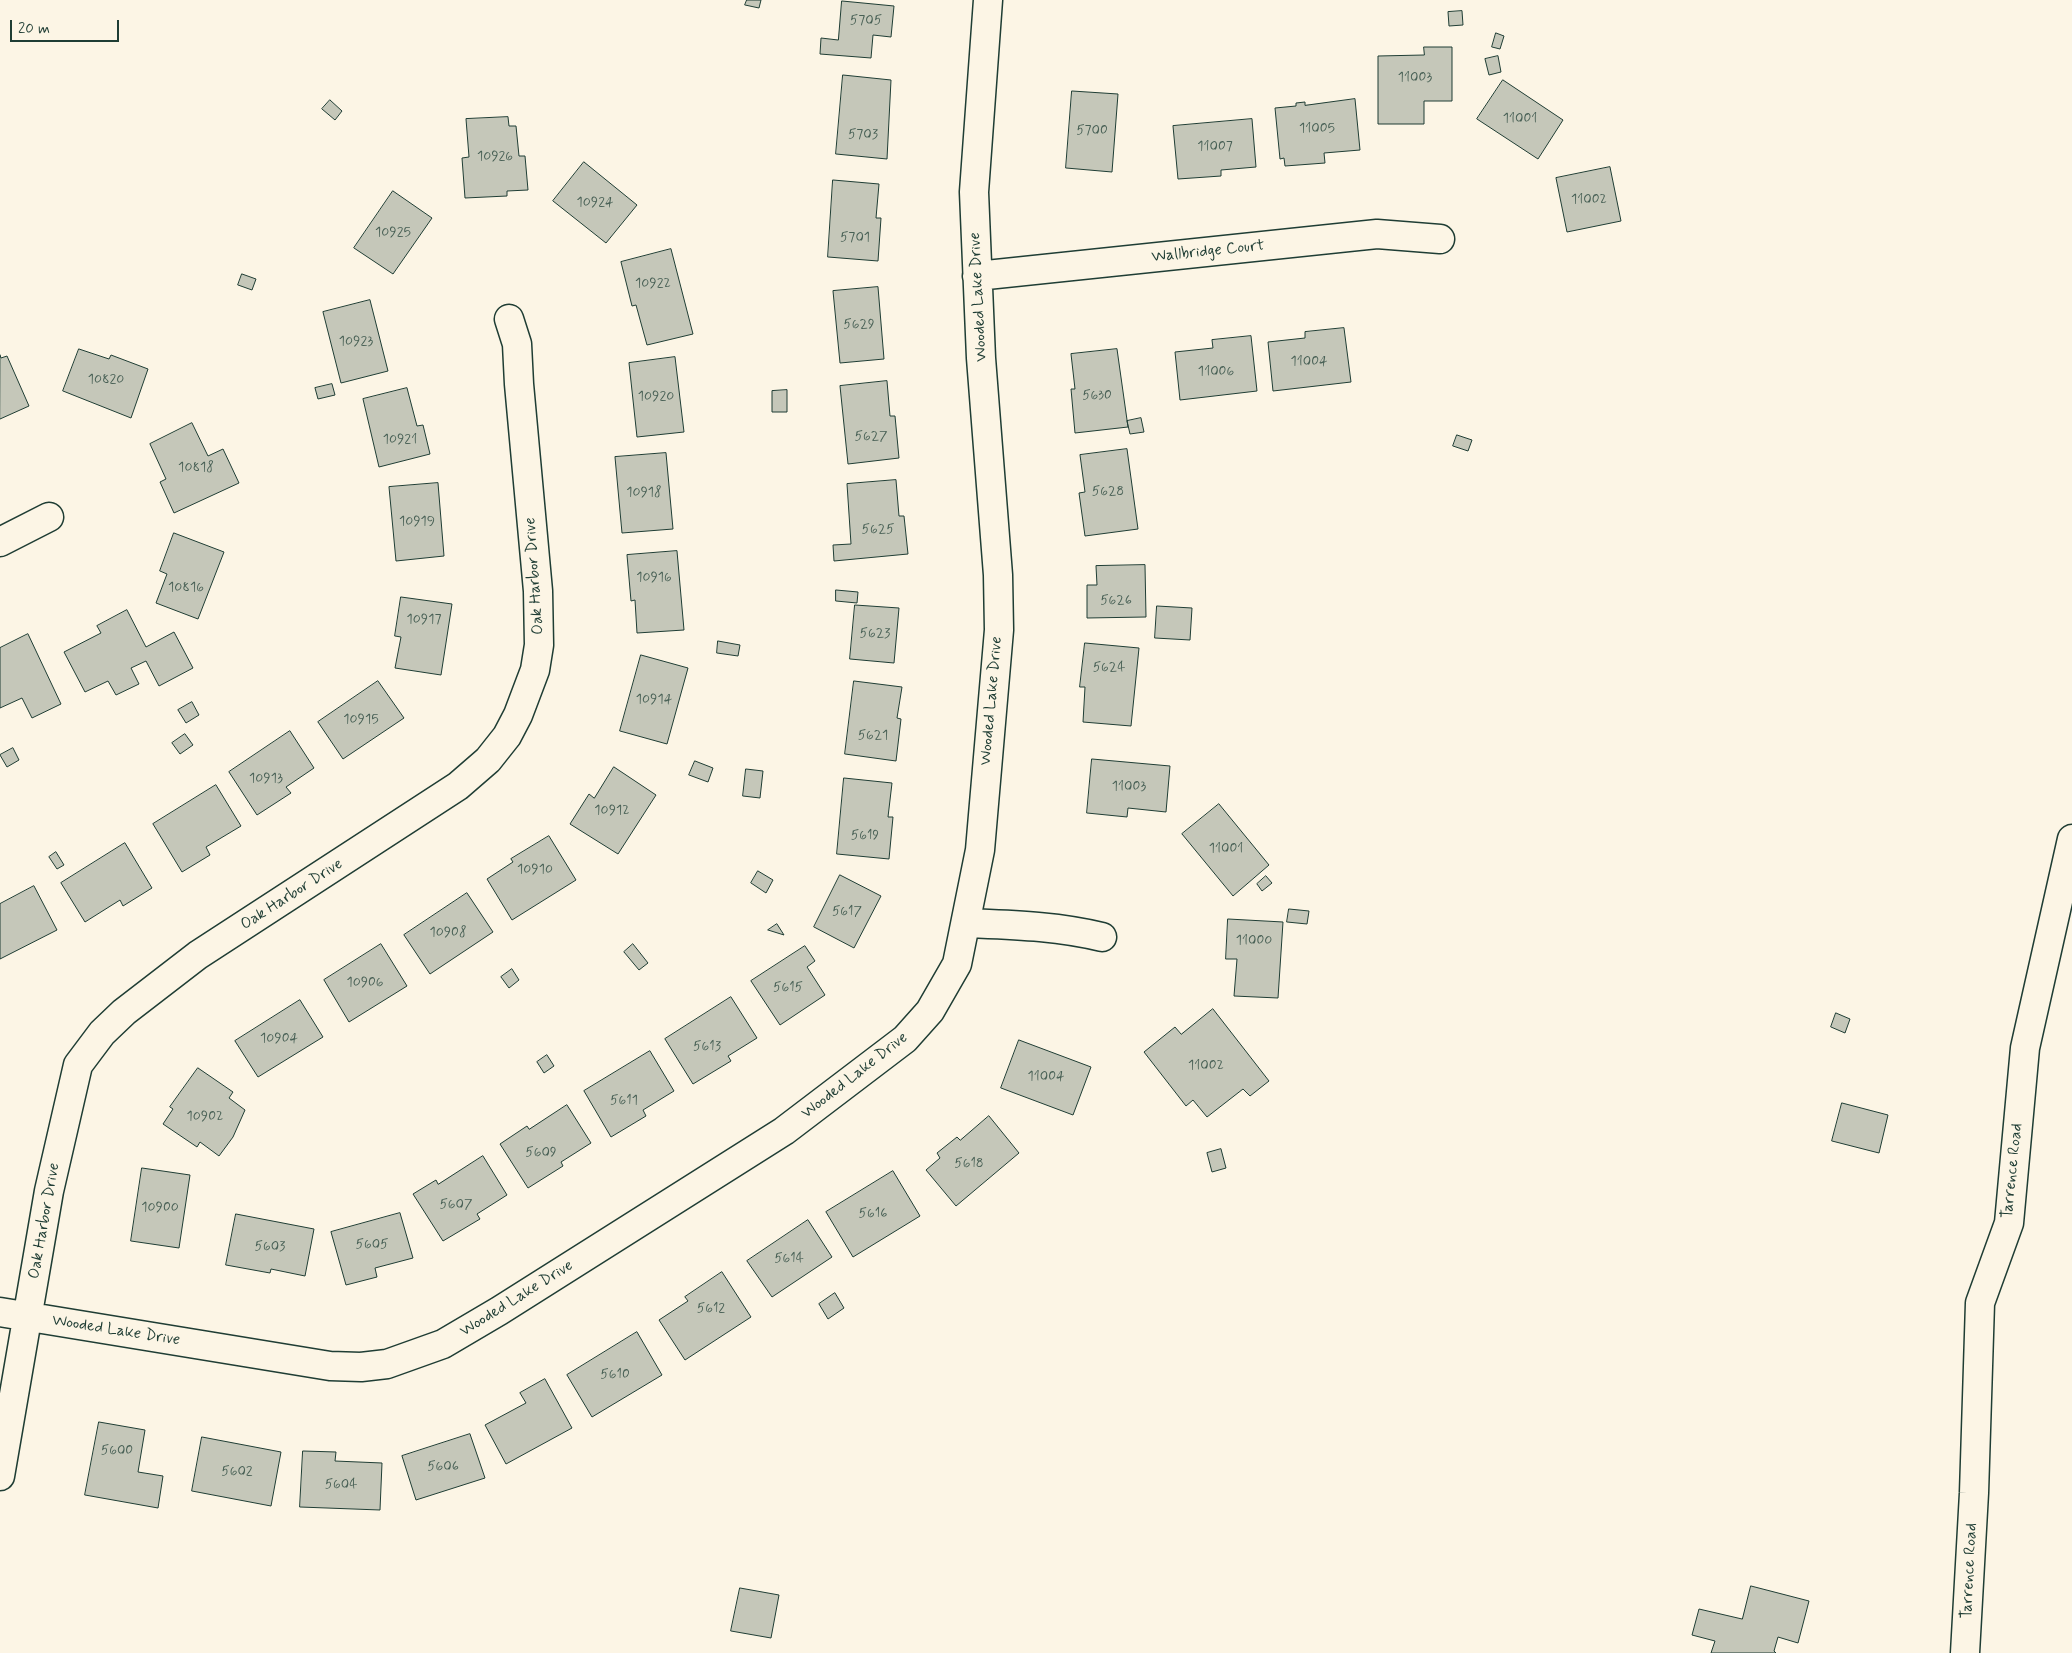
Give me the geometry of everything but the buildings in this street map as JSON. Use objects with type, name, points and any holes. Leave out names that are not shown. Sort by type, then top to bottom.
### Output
[{"type":"street","name":"Wooded Lake Drive","points":[[0,1312],[330,1366],[361,1367],[387,1364],[443,1344],[499,1311],[784,1131],[905,1039],[930,1011],[957,964],[967,923],[980,850],[999,630],[998,575],[977,276],[974,192],[988,0]]},
{"type":"street","name":"Wallbridge Court","points":[[977,276],[1378,234],[1440,239]]},
{"type":"street","name":"Oak Harbor Drive","points":[[0,1476],[49,1191],[78,1065],[102,1033],[124,1012],[198,956],[458,786],[488,760],[507,736],[518,715],[535,670],[539,645],[538,591],[519,384],[518,344],[509,319]]},
{"type":"street","points":[[0,542],[37,521],[49,518]]},
{"type":"street","name":"Tarrence Road","points":[[1965,1653],[1974,1493],[1980,1303],[2009,1224],[2025,1048],[2072,840]]},
{"type":"street","points":[[967,923],[1040,926],[1068,929],[1102,937]]}]
